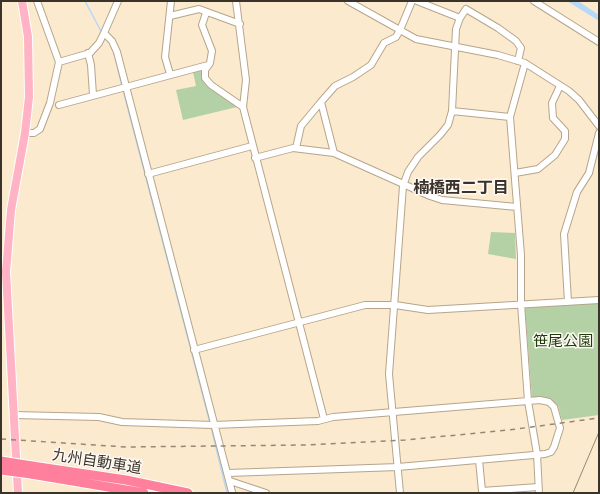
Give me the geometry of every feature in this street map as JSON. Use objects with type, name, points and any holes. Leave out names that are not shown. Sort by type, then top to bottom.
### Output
[{"type":"highway","name":"九州自動車道","points":[[1,461],[32,470],[144,493]]},
{"type":"highway","name":"九州自動車道","points":[[1,470],[32,470],[126,480],[188,493]]},
{"type":"main road","points":[[18,493],[6,272],[7,244],[25,133],[29,97],[30,64],[28,37],[22,1]]},
{"type":"street","points":[[25,133],[34,133],[40,129],[50,103],[60,62],[37,1]]},
{"type":"street","points":[[60,62],[88,53],[99,43],[118,1]]},
{"type":"street","points":[[170,74],[165,57],[171,1]]},
{"type":"street","points":[[236,1],[246,80],[242,107],[324,419]]},
{"type":"street","points":[[348,1],[416,39],[498,54],[525,63],[579,100],[599,126]]},
{"type":"street","points":[[296,148],[300,126],[335,86],[353,77],[371,65],[384,43],[396,37],[412,1]]},
{"type":"street","points":[[417,1],[460,18]]},
{"type":"street","points":[[534,1],[599,42]]},
{"type":"street","points":[[170,16],[199,9],[206,13],[240,24]]},
{"type":"street","points":[[400,493],[394,412],[389,374],[403,186],[408,172],[418,157],[448,125],[452,111],[456,29],[460,18],[466,9],[498,28],[516,41],[521,48],[518,61]]},
{"type":"street","points":[[206,13],[202,25],[212,46],[211,58],[205,74],[208,82],[242,107]]},
{"type":"street","points":[[104,33],[112,41],[117,52],[123,87],[148,174],[194,350],[211,424],[228,473],[232,492]]},
{"type":"street","points":[[88,53],[91,65],[93,95]]},
{"type":"street","points":[[479,460],[482,491],[538,490],[537,454],[528,401],[521,304],[521,255],[510,117],[525,63]]},
{"type":"street","points":[[58,105],[208,65]]},
{"type":"street","points":[[515,173],[538,169],[555,155],[565,139],[565,130],[553,118],[552,103],[560,86]]},
{"type":"street","points":[[321,102],[334,153]]},
{"type":"street","points":[[452,111],[510,117]]},
{"type":"street","points":[[568,302],[564,234],[577,192],[589,173],[599,133]]},
{"type":"street","points":[[148,174],[252,146]]},
{"type":"street","points":[[255,158],[296,148],[334,153],[403,186],[442,200],[517,208]]},
{"type":"street","points":[[194,350],[366,305],[395,305],[428,310],[599,300]]},
{"type":"street","points":[[14,415],[99,417],[122,422],[211,424],[318,421],[324,419],[394,412],[540,400],[548,402],[554,407],[560,428],[557,441],[551,452],[537,454],[398,467],[228,473]]},
{"type":"street","points":[[230,481],[266,493]]},
{"type":"green space","points":[[201,70],[202,79],[207,86],[237,107],[183,120],[176,90],[196,86],[193,72]]},
{"type":"green space","points":[[491,232],[515,233],[516,259],[488,254]]},
{"type":"green space","name":"笹尾公園","points":[[599,303],[599,415],[562,420],[558,406],[554,402],[541,397],[532,398],[525,308]]},
{"type":"water","points":[[567,1],[578,1],[599,15],[599,21]]},
{"type":"waterway","points":[[85,1],[102,33]]},
{"type":"waterway","points":[[113,49],[122,86]]},
{"type":"waterway","points":[[123,90],[210,423]]},
{"type":"waterway","points":[[211,427],[227,493]]},
{"type":"tram line","points":[[573,493],[599,432]]},
{"type":"railway","points":[[1,439],[126,447],[306,445],[405,440],[509,430],[599,418]]},
{"type":"district","name":"楠橋西二丁目","points":[[461,188]]}]
